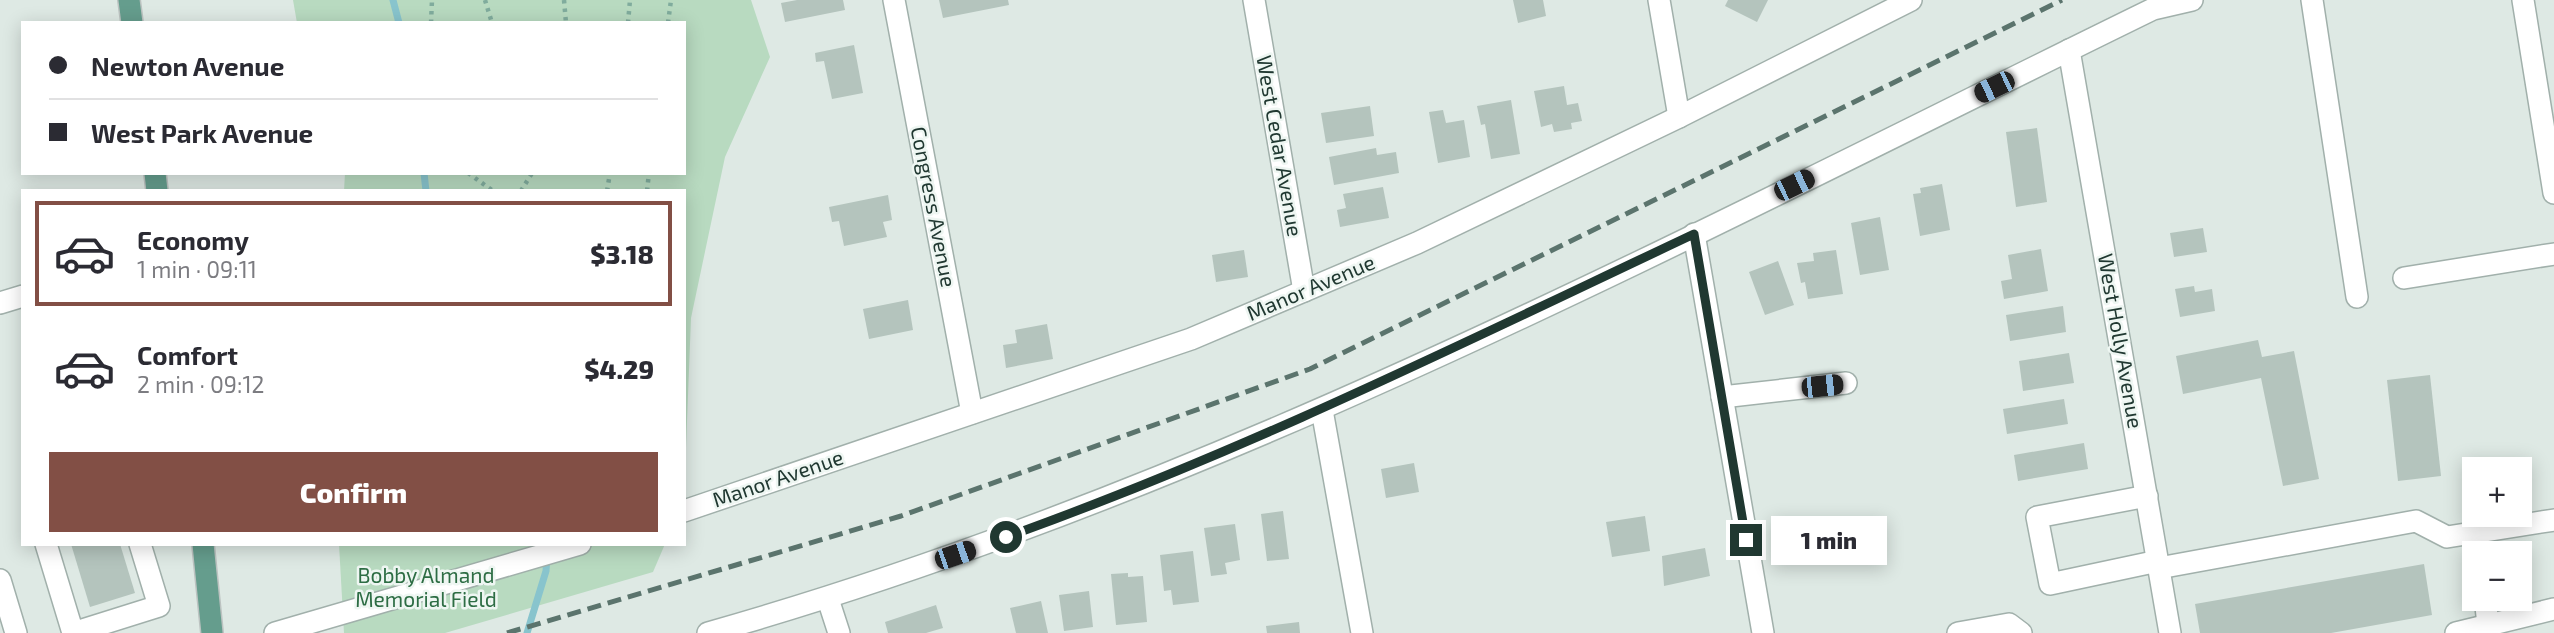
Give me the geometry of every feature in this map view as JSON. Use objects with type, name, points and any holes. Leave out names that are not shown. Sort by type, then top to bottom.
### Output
[{"type":"main road","points":[[129,0],[132,21]]},
{"type":"main road","points":[[204,546],[212,633]]},
{"type":"street","name":"Congress Avenue","points":[[894,0],[972,413]]},
{"type":"street","name":"West Cedar Avenue","points":[[1254,0],[1304,291]]},
{"type":"street","points":[[1659,0],[1679,117]]},
{"type":"street","name":"Manor Avenue","points":[[686,510],[1191,339],[1417,243],[1679,117],[1911,0]]},
{"type":"street","points":[[708,633],[828,599],[1056,519],[1322,410],[1694,234],[2153,9],[2192,0]]},
{"type":"street","points":[[2312,0],[2357,297]]},
{"type":"street","points":[[2523,0],[2554,194]]},
{"type":"street","name":"West Holly Avenue","points":[[2069,50],[2170,633]]},
{"type":"street","points":[[1694,234],[1763,633]]},
{"type":"street","points":[[2404,278],[2554,254]]},
{"type":"street","points":[[0,303],[21,297]]},
{"type":"street","points":[[1722,397],[1846,383]]},
{"type":"street","points":[[1322,410],[1362,633]]},
{"type":"street","points":[[2147,495],[2037,517],[2050,584],[2416,521],[2447,537],[2554,520]]},
{"type":"street","points":[[47,546],[73,633],[124,625],[159,606],[141,546]]},
{"type":"street","points":[[275,633],[573,546]]},
{"type":"street","points":[[0,580],[16,633]]},
{"type":"street","points":[[828,599],[839,633]]},
{"type":"street","points":[[2456,633],[2488,629],[2554,609]]},
{"type":"street","points":[[2486,611],[2488,629]]},
{"type":"street","points":[[1958,633],[2009,624],[2021,633]]},
{"type":"path","points":[[431,21],[432,0]]},
{"type":"path","points":[[485,0],[491,21]]},
{"type":"path","points":[[564,0],[566,21]]},
{"type":"path","points":[[628,21],[630,0]]},
{"type":"path","points":[[668,21],[671,0]]},
{"type":"path","points":[[471,175],[490,189]]},
{"type":"green space","points":[[293,0],[751,0],[770,57],[725,157],[691,318],[686,447],[686,189],[344,189],[345,175],[686,175],[686,21],[297,21]]},
{"type":"green space","name":"Bobby Almand Memorial Field","points":[[339,546],[664,546],[653,572],[445,633],[344,633]]},
{"type":"building","points":[[797,0],[843,0],[845,10],[785,22],[781,3]]},
{"type":"building","points":[[939,0],[1008,0],[1009,5],[943,18]]},
{"type":"building","points":[[1513,0],[1543,0],[1546,16],[1518,23]]},
{"type":"building","points":[[1728,0],[1768,0],[1757,22],[1725,6]]},
{"type":"building","points":[[854,45],[863,93],[832,99],[824,61],[816,62],[815,53]]},
{"type":"building","points":[[1564,86],[1567,105],[1578,103],[1582,121],[1571,123],[1572,129],[1554,132],[1552,124],[1541,127],[1534,91]]},
{"type":"building","points":[[1511,100],[1520,154],[1491,159],[1485,124],[1481,125],[1477,106]]},
{"type":"building","points":[[1370,106],[1374,136],[1326,143],[1321,113]]},
{"type":"building","points":[[1443,110],[1446,123],[1464,120],[1470,157],[1438,163],[1429,112]]},
{"type":"building","points":[[2037,128],[2047,202],[2016,207],[2006,132]]},
{"type":"building","points":[[1376,148],[1377,155],[1396,152],[1399,173],[1334,185],[1329,157]]},
{"type":"building","points":[[1942,184],[1950,230],[1920,236],[1913,194],[1921,193],[1920,188]]},
{"type":"building","points":[[1383,187],[1389,218],[1340,227],[1337,210],[1346,208],[1343,194]]},
{"type":"building","points":[[888,195],[892,220],[883,222],[887,237],[844,246],[839,221],[832,222],[829,207]]},
{"type":"building","points":[[1880,217],[1889,270],[1860,275],[1851,223]]},
{"type":"building","points":[[2203,228],[2207,252],[2174,257],[2170,233]]},
{"type":"building","points":[[2041,249],[2048,291],[2004,299],[2001,281],[2012,279],[2008,255]]},
{"type":"building","points":[[1244,250],[1248,277],[1216,282],[1212,255]]},
{"type":"building","points":[[1836,250],[1843,294],[1808,299],[1797,263],[1814,261],[1813,253]]},
{"type":"building","points":[[1778,261],[1794,305],[1765,315],[1749,272]]},
{"type":"building","points":[[2194,286],[2195,292],[2212,289],[2215,311],[2180,317],[2175,289]]},
{"type":"building","points":[[908,300],[913,330],[869,339],[863,309]]},
{"type":"building","points":[[2063,306],[2066,332],[2010,341],[2006,315]]},
{"type":"building","points":[[1047,324],[1053,359],[1006,368],[1003,345],[1017,343],[1015,330]]},
{"type":"building","points":[[2258,340],[2262,357],[2294,351],[2319,479],[2283,486],[2261,378],[2183,394],[2176,356]]},
{"type":"building","points":[[2069,353],[2074,383],[2023,391],[2019,361]]},
{"type":"building","points":[[2430,375],[2441,476],[2398,481],[2387,380]]},
{"type":"building","points":[[2064,399],[2068,424],[2007,434],[2003,409]]},
{"type":"building","points":[[2084,443],[2088,469],[2018,481],[2014,455]]},
{"type":"building","points":[[1414,463],[1419,492],[1386,498],[1381,469]]},
{"type":"building","points":[[1283,511],[1289,559],[1267,561],[1261,514]]},
{"type":"building","points":[[1645,516],[1650,551],[1612,557],[1606,522]]},
{"type":"building","points":[[1235,524],[1240,560],[1225,563],[1227,574],[1211,576],[1204,528]]},
{"type":"building","points":[[72,546],[121,546],[135,593],[90,607]]},
{"type":"building","points":[[1705,548],[1710,576],[1664,586],[1662,556]]},
{"type":"building","points":[[1193,551],[1199,602],[1173,605],[1171,590],[1164,591],[1160,555]]},
{"type":"building","points":[[2424,564],[2432,615],[2331,633],[2200,633],[2195,604]]},
{"type":"building","points":[[1128,573],[1128,577],[1143,576],[1147,622],[1116,625],[1111,574]]},
{"type":"building","points":[[1089,591],[1093,627],[1064,631],[1059,595]]},
{"type":"building","points":[[1041,601],[1048,633],[1016,633],[1010,608]]},
{"type":"building","points":[[936,605],[943,628],[926,633],[888,633],[885,622]]},
{"type":"building","points":[[1299,622],[1300,633],[1267,633],[1266,626]]},
{"type":"waterway","points":[[393,0],[398,21]]},
{"type":"waterway","points":[[424,175],[426,189]]},
{"type":"waterway","points":[[527,633],[546,571],[547,556]]},
{"type":"railway","points":[[507,633],[901,516],[1310,369],[2062,0]]},
{"type":"route","points":[[1006,537],[1191,466],[1322,410],[1694,234],[1746,540]]}]
